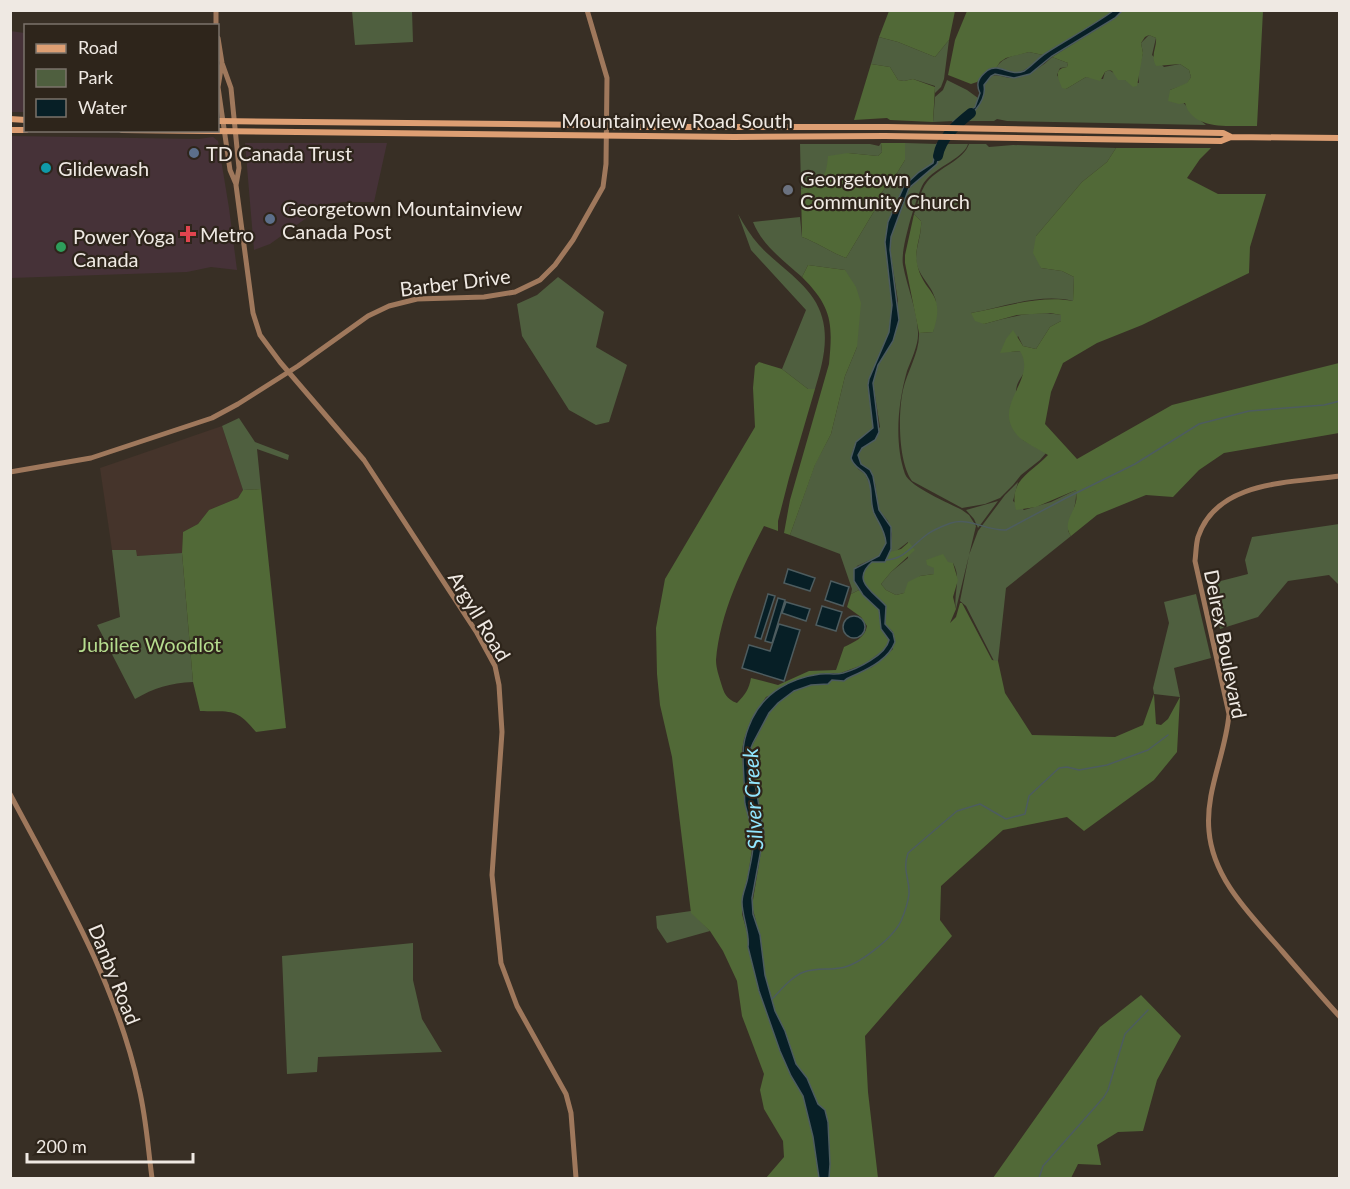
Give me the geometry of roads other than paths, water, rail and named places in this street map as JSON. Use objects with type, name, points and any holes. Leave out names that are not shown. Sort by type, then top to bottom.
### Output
[{"type":"main road","name":"Mountainview Road South","points":[[220,121],[991,129],[1223,133],[1231,137]]},
{"type":"main road","name":"Mountainview Road South","points":[[219,131],[1221,141],[1231,137],[1340,138]]},
{"type":"street","name":"Barber Drive","points":[[10,472],[91,458],[207,420],[238,404],[369,316],[389,306],[417,299],[484,297],[515,292],[540,280],[555,265],[573,240],[603,187],[608,98],[606,71],[587,10]]},
{"type":"street","name":"Argyll Road","points":[[219,44],[222,63],[231,88],[238,168],[236,185],[256,325],[267,345],[288,372],[364,460],[483,643],[495,666],[499,685],[502,732],[492,875],[501,963],[514,999],[566,1094],[571,1113],[576,1179]]},
{"type":"street","name":"Argyll Road","points":[[219,81],[222,63]]},
{"type":"street","name":"Argyll Road","points":[[219,104],[220,121],[225,131],[230,170],[236,185]]},
{"type":"street","name":"Delrex Boulevard","points":[[1340,476],[1243,491],[1230,498],[1215,509],[1207,520],[1198,538],[1195,561],[1229,714],[1210,798],[1209,831],[1212,850],[1219,869],[1233,893],[1340,1017]]},
{"type":"street","name":"Danby Road","points":[[10,794],[94,955],[117,1013],[139,1087],[152,1179]]},
{"type":"water","points":[[1113,11],[1122,11],[1115,18],[1052,56],[1030,74],[1014,78],[995,74],[991,76],[984,85],[983,97],[976,109],[966,118],[954,121],[975,107],[980,93],[979,80],[988,70],[996,68],[1014,72],[1024,71],[1046,53]]},
{"type":"water","points":[[937,144],[943,144],[937,164],[909,188],[891,237],[890,250],[899,320],[893,341],[878,365],[873,383],[879,432],[875,440],[862,448],[858,455],[861,464],[870,470],[873,476],[879,510],[891,527],[891,549],[885,562],[872,562],[863,575],[864,581],[870,591],[886,606],[885,624],[893,633],[895,642],[889,653],[879,661],[844,681],[832,680],[828,684],[811,685],[794,691],[769,713],[751,748],[751,762],[764,833],[752,898],[753,914],[760,935],[765,975],[775,1011],[785,1031],[796,1064],[807,1078],[818,1104],[825,1110],[828,1122],[829,1178],[819,1178],[813,1137],[803,1096],[780,1051],[759,991],[748,947],[742,902],[753,844],[745,801],[743,750],[757,709],[772,694],[799,679],[820,674],[840,674],[856,668],[883,651],[889,640],[881,629],[879,610],[863,595],[854,581],[854,569],[879,556],[886,543],[874,513],[868,480],[851,458],[856,442],[873,428],[869,379],[889,332],[892,305],[885,242],[888,222],[904,186],[933,163]]},
{"type":"water","points":[[788,569],[815,578],[810,591],[784,583]]},
{"type":"water","points":[[831,581],[849,587],[843,606],[825,600]]},
{"type":"water","points":[[768,594],[775,596],[761,639],[755,637]]},
{"type":"water","points":[[778,598],[785,600],[772,643],[765,641]]},
{"type":"water","points":[[786,602],[810,609],[806,621],[782,613]]},
{"type":"water","points":[[822,606],[842,612],[836,631],[816,625]]},
{"type":"water","points":[[854,616],[862,619],[865,627],[862,635],[854,638],[846,635],[843,627],[846,619]]},
{"type":"water","points":[[779,624],[800,630],[784,681],[742,668],[749,645],[770,651]]},
{"type":"waterway","name":"Silver Creek","points":[[938,156],[946,137],[971,113]]},
{"type":"waterway","points":[[886,560],[903,555],[928,534],[951,523],[965,522],[1006,530],[1135,464],[1199,424],[1249,411],[1324,405],[1340,401]]},
{"type":"waterway","points":[[772,999],[800,974],[847,966],[865,957],[891,935],[901,921],[906,908],[909,889],[906,870],[908,853],[957,811],[980,804],[1006,819],[1025,814],[1029,796],[1059,768],[1079,770],[1107,765],[1148,750],[1168,735]]},
{"type":"waterway","points":[[1039,1178],[1043,1166],[1104,1097],[1125,1034],[1148,1010]]},
{"type":"place","name":"TD Canada Trust","points":[[194,153]]},
{"type":"place","name":"Glidewash","points":[[46,168]]},
{"type":"place","name":"Georgetown Community Church","points":[[788,190]]},
{"type":"place","name":"Georgetown Mountainview Canada Post","points":[[270,219]]},
{"type":"place","name":"Metro","points":[[188,234]]},
{"type":"place","name":"Power Yoga Canada","points":[[61,247]]},
{"type":"park label","name":"Jubilee Woodlot","points":[[150,644]]}]
